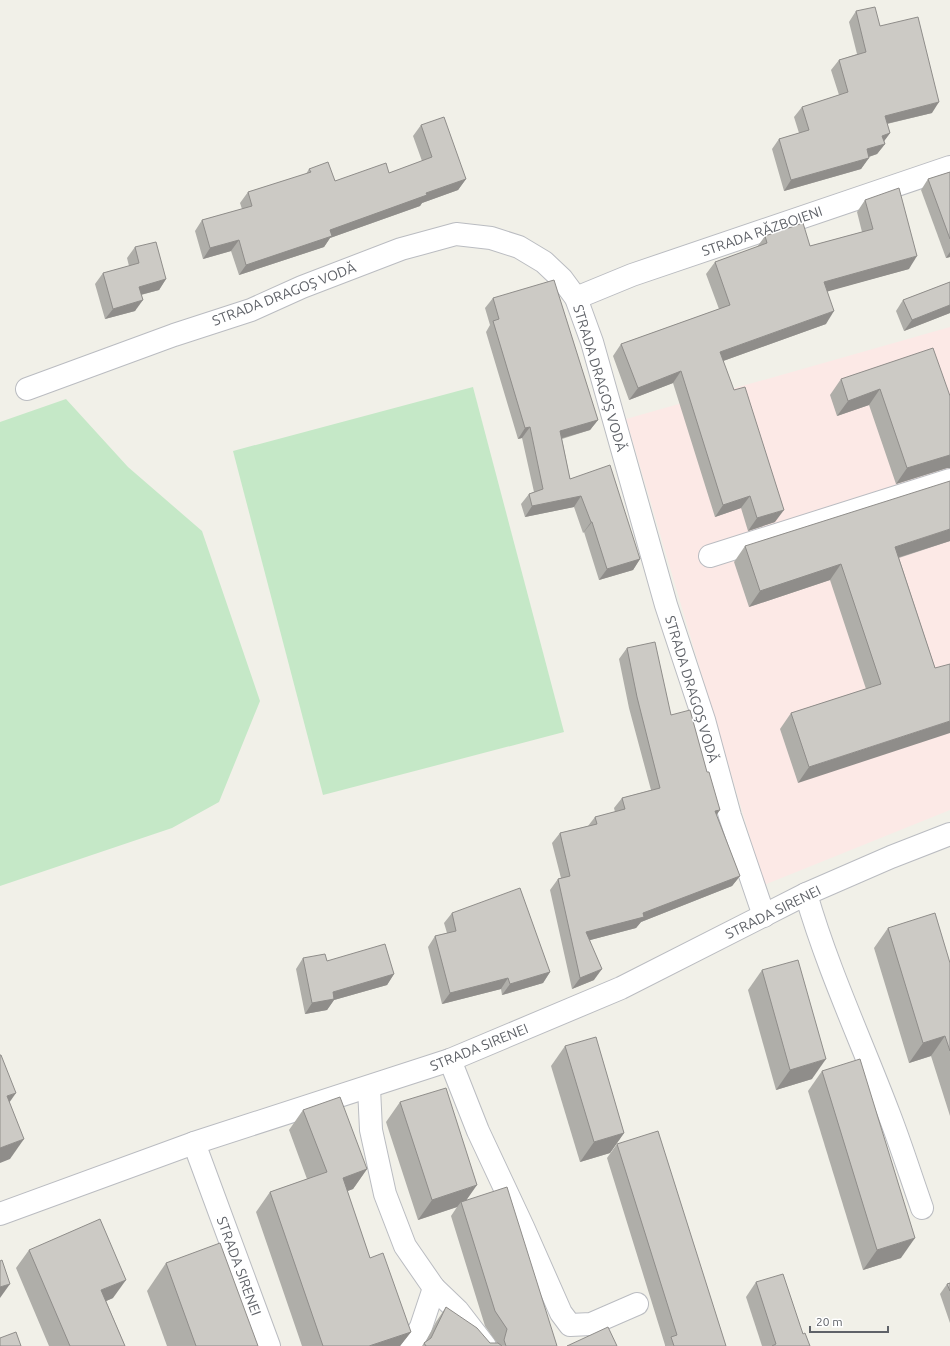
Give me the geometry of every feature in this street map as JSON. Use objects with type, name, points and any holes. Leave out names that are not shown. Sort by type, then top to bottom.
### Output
[{"type":"street","name":"STRADA RĂZBOIENI","points":[[576,298],[632,275],[950,167]]},
{"type":"street","name":"STRADA DRAGOȘ VODĂ","points":[[27,389],[174,335],[251,310],[302,287],[401,249],[456,234],[491,238],[519,247],[544,262],[562,279],[576,298],[592,342],[666,605],[704,720],[730,816],[764,916]]},
{"type":"street","points":[[710,556],[950,480]]},
{"type":"street","name":"STRADA SIRENEI","points":[[269,1346],[194,1143],[310,1104],[369,1088],[450,1060],[621,988],[806,894],[891,857],[950,834]]},
{"type":"street","points":[[806,894],[817,930],[841,995],[889,1114],[922,1208]]},
{"type":"street","points":[[450,1060],[478,1131],[561,1313],[570,1325],[591,1324],[637,1304]]},
{"type":"street","points":[[369,1088],[371,1130],[385,1194],[406,1246],[434,1288],[458,1311],[485,1346]]},
{"type":"street","points":[[0,1214],[194,1143]]},
{"type":"street","points":[[410,1346],[421,1327],[434,1288]]},
{"type":"shaded area","points":[[950,327],[950,810],[764,885],[626,419]]},
{"type":"green space","points":[[473,387],[564,732],[323,795],[233,451]]},
{"type":"green space","points":[[66,399],[128,467],[202,531],[260,701],[219,802],[172,828],[0,886],[0,422]]},
{"type":"building","points":[[875,7],[880,26],[918,17],[939,102],[885,116],[890,133],[882,136],[885,144],[867,149],[869,158],[791,180],[779,139],[809,130],[802,107],[848,92],[839,60],[866,52],[856,11]]},
{"type":"building","points":[[444,117],[466,179],[426,193],[427,195],[330,230],[332,236],[246,265],[239,240],[210,248],[202,220],[252,206],[248,192],[311,172],[309,169],[328,162],[335,181],[386,163],[389,173],[432,157],[421,125]]},
{"type":"building","points":[[950,172],[950,239],[928,179]]},
{"type":"building","points":[[899,188],[917,256],[824,282],[834,311],[720,352],[734,390],[745,387],[784,510],[757,518],[750,496],[723,505],[681,371],[638,388],[621,344],[730,305],[715,262],[767,243],[765,236],[803,223],[810,246],[873,229],[865,200]]},
{"type":"building","points":[[156,242],[166,279],[139,287],[143,300],[113,309],[103,273],[139,263],[135,247]]},
{"type":"building","points":[[554,280],[598,420],[560,431],[570,479],[610,465],[640,559],[607,569],[592,522],[581,496],[532,506],[529,494],[543,489],[530,427],[525,428],[493,321],[499,319],[493,298]]},
{"type":"building","points":[[950,282],[950,305],[912,320],[903,300]]},
{"type":"building","points":[[933,348],[950,396],[950,455],[907,468],[880,389],[848,401],[841,379]]},
{"type":"building","points":[[950,481],[950,529],[895,547],[935,668],[950,664],[950,721],[809,767],[791,713],[881,684],[841,564],[760,591],[745,546]]},
{"type":"building","points":[[655,642],[671,715],[690,710],[707,772],[709,772],[720,810],[715,811],[740,876],[643,913],[644,917],[586,932],[602,969],[580,978],[558,879],[570,876],[560,833],[597,824],[595,817],[625,809],[622,798],[660,788],[637,697],[627,648]]},
{"type":"building","points":[[520,888],[550,972],[510,984],[508,978],[450,993],[435,936],[456,931],[452,913]]},
{"type":"building","points":[[935,913],[950,963],[950,1051],[945,1036],[923,1043],[888,928]]},
{"type":"building","points":[[385,944],[394,974],[333,992],[334,999],[312,1003],[303,958],[325,954],[327,961]]},
{"type":"building","points":[[798,960],[826,1059],[790,1070],[762,970]]},
{"type":"building","points":[[596,1037],[624,1133],[594,1142],[565,1046]]},
{"type":"building","points":[[0,1055],[16,1093],[7,1096],[24,1139],[0,1148]]},
{"type":"building","points":[[860,1059],[915,1238],[877,1250],[822,1071]]},
{"type":"building","points":[[446,1088],[477,1185],[432,1200],[400,1102]]},
{"type":"building","points":[[340,1097],[367,1169],[343,1178],[370,1258],[383,1253],[411,1332],[369,1346],[323,1346],[270,1192],[327,1172],[303,1110]]},
{"type":"building","points":[[658,1131],[726,1346],[674,1346],[671,1337],[677,1335],[617,1144]]},
{"type":"building","points":[[507,1187],[557,1346],[506,1346],[504,1340],[507,1329],[495,1311],[461,1202]]},
{"type":"building","points":[[100,1219],[126,1280],[101,1290],[125,1346],[70,1346],[29,1250]]},
{"type":"building","points":[[220,1243],[258,1346],[196,1346],[166,1263]]},
{"type":"building","points":[[2,1260],[10,1284],[0,1287],[0,1261]]},
{"type":"building","points":[[783,1274],[803,1334],[805,1333],[810,1346],[772,1346],[776,1344],[756,1282]]},
{"type":"building","points":[[950,1283],[950,1291],[947,1284]]},
{"type":"building","points":[[446,1307],[477,1328],[490,1343],[498,1343],[502,1346],[426,1346],[424,1343],[431,1338]]},
{"type":"building","points":[[608,1327],[617,1346],[567,1346]]},
{"type":"building","points":[[16,1332],[21,1346],[0,1346],[0,1338]]}]
